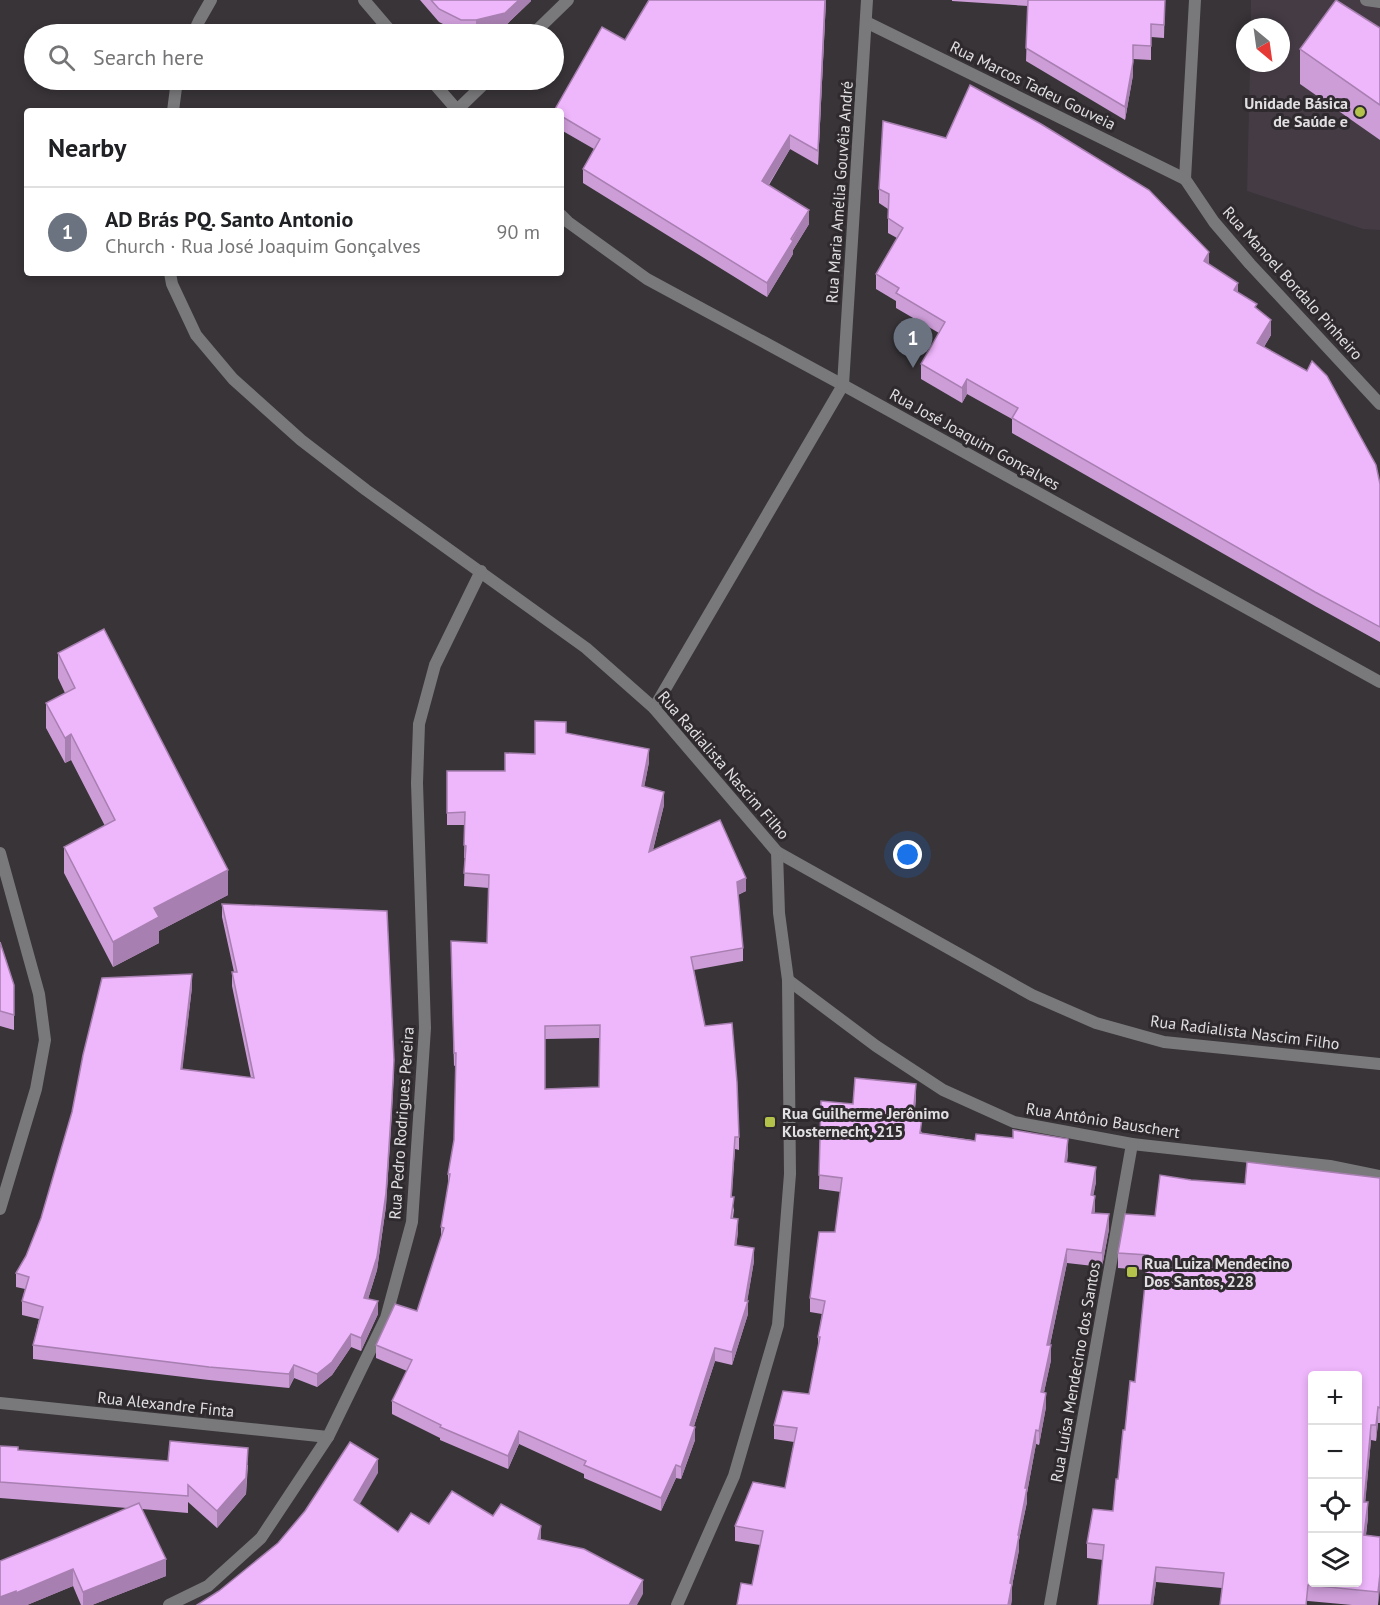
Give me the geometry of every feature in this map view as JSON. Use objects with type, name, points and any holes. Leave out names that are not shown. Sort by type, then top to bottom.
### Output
[{"type":"street","points":[[198,24],[211,0]]},
{"type":"street","points":[[364,0],[384,24]]},
{"type":"street","points":[[543,24],[568,0]]},
{"type":"street","name":"Rua Maria Amélia Gouvêia André","points":[[843,385],[867,0]]},
{"type":"street","points":[[1185,179],[1195,0]]},
{"type":"street","points":[[1366,0],[1380,2]]},
{"type":"street","name":"Rua Marcos Tadeu Gouveia","points":[[866,22],[1185,179]]},
{"type":"street","points":[[173,108],[176,90]]},
{"type":"street","points":[[440,90],[456,108]]},
{"type":"street","points":[[460,108],[478,90]]},
{"type":"street","name":"Rua Manoel Bordalo Pinheiro","points":[[1185,179],[1214,222],[1250,264],[1380,404]]},
{"type":"street","name":"Rua José Joaquim Gonçalves","points":[[564,218],[647,279],[1380,682]]},
{"type":"street","name":"Rua Radialista Nascim Filho","points":[[171,276],[196,336],[233,379],[301,440],[366,490],[586,648],[654,708],[777,852],[1032,995],[1096,1023],[1164,1042],[1380,1064]]},
{"type":"street","points":[[654,708],[843,385]]},
{"type":"street","name":"Rua Pedro Rodrigues Pereira","points":[[169,1605],[208,1586],[261,1538],[328,1437],[386,1318],[412,1222],[425,1028],[417,783],[419,724],[435,665],[481,571]]},
{"type":"street","points":[[677,1605],[734,1476],[778,1325],[790,1174],[788,980],[779,913],[777,852]]},
{"type":"street","points":[[0,853],[39,994],[45,1040],[36,1089],[0,1209]]},
{"type":"street","name":"Rua Antônio Bauschert","points":[[788,980],[876,1046],[944,1090],[1014,1122],[1132,1144],[1330,1166],[1380,1176]]},
{"type":"street","name":"Rua Luísa Mendecino dos Santos","points":[[1050,1605],[1132,1144]]},
{"type":"street","name":"Rua Alexandre Finta","points":[[0,1403],[328,1437]]},
{"type":"shaded area","points":[[1251,0],[1380,0],[1380,230],[1363,229],[1247,191],[1250,72],[1290,72],[1290,18],[1251,18]]},
{"type":"building","points":[[431,0],[519,0],[505,13],[476,20],[461,20],[439,9]]},
{"type":"building","points":[[649,0],[825,0],[818,151],[790,135],[762,181],[809,210],[767,283],[583,169],[600,139],[564,118],[564,108],[556,108],[602,27],[625,40]]},
{"type":"building","points":[[1028,0],[1165,0],[1164,25],[1151,24],[1151,46],[1133,45],[1133,62],[1125,107],[1026,48]]},
{"type":"building","points":[[1336,0],[1380,28],[1380,105],[1300,49]]},
{"type":"building","points":[[970,85],[1041,124],[1149,190],[1209,252],[1204,261],[1238,283],[1234,290],[1257,304],[1255,307],[1271,320],[1257,343],[1307,371],[1312,361],[1327,376],[1376,465],[1380,484],[1380,627],[1012,418],[1018,408],[967,379],[962,388],[921,364],[945,322],[896,293],[899,288],[876,274],[903,228],[888,218],[889,194],[879,189],[883,121],[946,138]]},
{"type":"building","points":[[104,629],[228,870],[154,908],[159,917],[113,942],[64,847],[115,820],[71,734],[65,738],[46,703],[75,688],[58,653]]},
{"type":"building","points":[[535,721],[566,722],[566,733],[649,749],[642,786],[664,792],[649,852],[720,820],[746,878],[737,882],[743,948],[691,957],[705,1026],[732,1023],[739,1137],[735,1137],[731,1197],[734,1197],[731,1218],[738,1219],[735,1245],[754,1248],[745,1301],[748,1301],[732,1352],[715,1348],[690,1425],[695,1427],[681,1467],[676,1465],[661,1498],[584,1465],[586,1461],[519,1431],[508,1456],[440,1427],[441,1425],[392,1401],[412,1360],[376,1345],[395,1304],[417,1311],[444,1228],[441,1227],[454,1140],[456,1053],[454,1053],[451,941],[487,943],[489,875],[464,873],[465,812],[447,813],[447,771],[505,771],[505,753],[535,754]],"holes":[[[600,1025],[599,1087],[545,1089],[545,1026]]]},
{"type":"building","points":[[222,904],[387,911],[394,1060],[392,1100],[386,1193],[377,1257],[364,1298],[378,1301],[361,1338],[351,1334],[332,1362],[317,1374],[294,1365],[289,1374],[209,1367],[33,1345],[43,1307],[22,1301],[29,1277],[16,1273],[26,1256],[41,1218],[72,1112],[102,978],[192,974],[181,1069],[254,1078],[232,972],[237,972]]},
{"type":"building","points":[[0,942],[14,985],[14,1015],[0,1011]]},
{"type":"building","points":[[855,1078],[916,1084],[913,1116],[922,1118],[920,1133],[975,1141],[976,1134],[1013,1138],[1013,1130],[1068,1139],[1065,1162],[1096,1167],[1091,1195],[1095,1196],[1092,1213],[1109,1214],[1102,1253],[1067,1249],[1047,1345],[1051,1345],[1041,1392],[1046,1393],[1025,1488],[1027,1488],[1008,1605],[737,1605],[741,1583],[752,1585],[763,1531],[735,1526],[753,1482],[785,1488],[797,1428],[774,1425],[783,1391],[809,1394],[820,1337],[818,1337],[825,1301],[810,1298],[819,1232],[835,1232],[842,1178],[819,1175],[821,1101],[853,1104]]},
{"type":"building","points":[[1247,1162],[1380,1178],[1380,1408],[1378,1407],[1376,1425],[1371,1425],[1364,1502],[1368,1502],[1364,1535],[1380,1537],[1378,1592],[1328,1587],[1362,1587],[1362,1371],[1308,1371],[1308,1585],[1306,1605],[1220,1605],[1224,1573],[1156,1567],[1151,1605],[1098,1605],[1104,1545],[1087,1543],[1093,1509],[1113,1511],[1130,1381],[1135,1382],[1148,1255],[1118,1253],[1125,1214],[1155,1216],[1160,1175],[1245,1184]]},
{"type":"building","points":[[170,1441],[248,1448],[246,1478],[217,1511],[188,1485],[188,1496],[0,1482],[0,1446],[18,1447],[18,1450],[168,1461]]},
{"type":"building","points":[[350,1442],[378,1459],[354,1500],[398,1532],[411,1513],[429,1524],[452,1491],[493,1516],[501,1504],[541,1526],[538,1539],[584,1549],[643,1580],[629,1605],[197,1605],[219,1591],[278,1543],[305,1511]]},
{"type":"building","points":[[139,1503],[166,1559],[83,1592],[73,1569],[16,1593],[16,1591],[0,1597],[0,1561]]},
{"type":"place","name":"Unidade Básica de Saúde e","points":[[1360,112]]},
{"type":"place","name":"AD Brás PQ. Santo Antonio","points":[[913,368]]},
{"type":"place","name":"Rua Guilherme Jerônimo Klosternecht, 215","points":[[770,1122]]},
{"type":"place","name":"Rua Luiza Mendecino Dos Santos, 228","points":[[1132,1272]]}]
